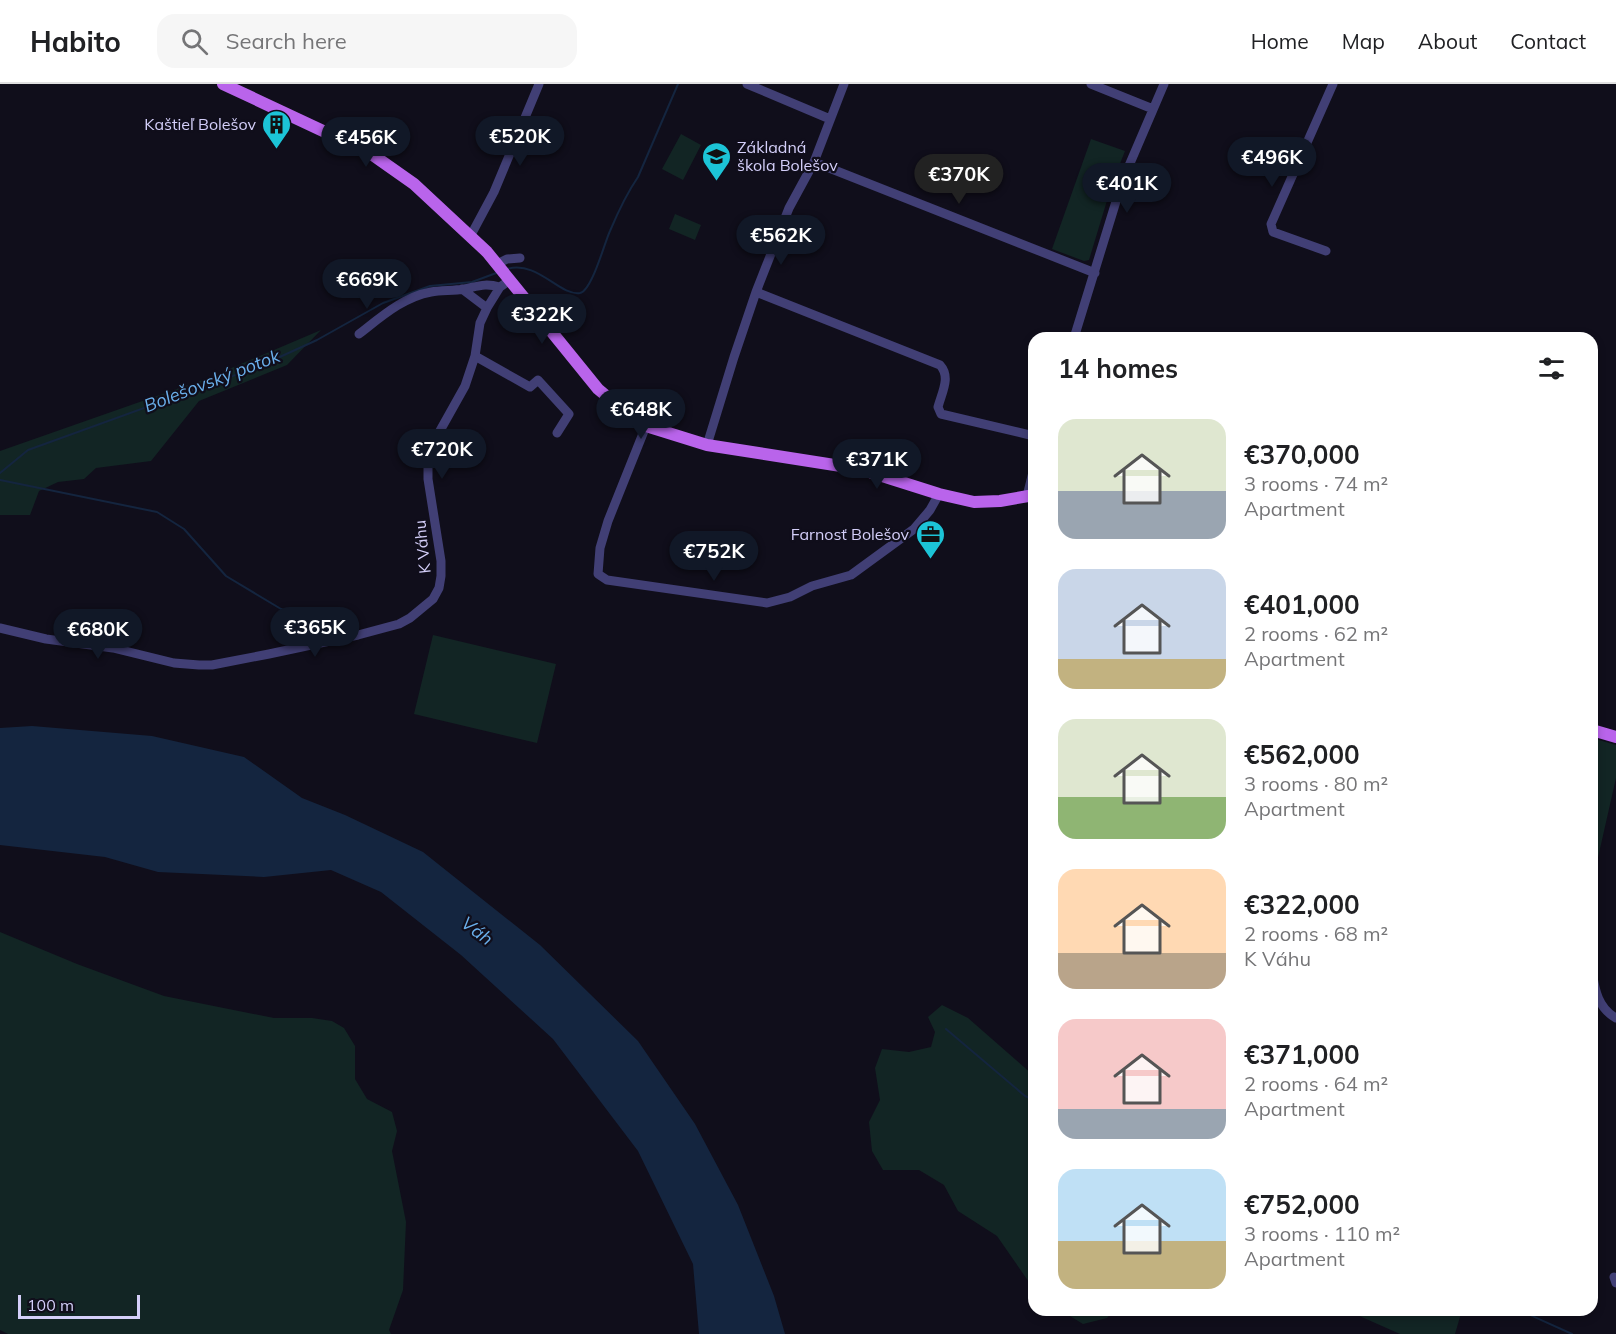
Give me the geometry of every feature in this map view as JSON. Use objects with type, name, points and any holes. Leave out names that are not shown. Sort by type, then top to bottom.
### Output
[{"type":"main road","points":[[223,84],[370,153],[414,184],[471,235],[596,387],[627,414],[646,426],[707,446],[860,469],[939,494],[975,502],[987,503],[1028,495]]},
{"type":"main road","points":[[1598,732],[1616,737]]},
{"type":"street","points":[[471,235],[494,192],[538,84]]},
{"type":"street","points":[[747,84],[830,119]]},
{"type":"street","points":[[707,446],[756,292],[789,208],[814,162],[844,84]]},
{"type":"street","points":[[1091,84],[1153,109]]},
{"type":"street","points":[[1076,332],[1122,182],[1164,84]]},
{"type":"street","points":[[1326,251],[1273,232],[1271,224],[1333,84]]},
{"type":"street","points":[[814,162],[1095,273]]},
{"type":"street","points":[[359,334],[392,308],[420,294],[441,290],[462,290],[488,283],[503,275],[507,260],[520,258]]},
{"type":"street","name":"K Váhu","points":[[0,628],[46,639],[113,648],[187,665],[212,665],[399,624],[422,609],[433,599],[439,588],[441,561],[428,465],[432,445],[462,394],[475,356],[480,323],[503,275]]},
{"type":"street","points":[[462,290],[487,308]]},
{"type":"street","points":[[756,292],[940,365],[947,377],[938,407],[941,414],[1028,435]]},
{"type":"street","points":[[475,356],[530,387],[538,380],[569,414],[557,433]]},
{"type":"street","points":[[646,426],[608,521],[600,548],[598,574],[607,580],[766,603],[790,597],[812,586],[851,575],[870,562],[914,529],[930,510],[939,494]]},
{"type":"street","points":[[1598,997],[1603,1008],[1616,1018]]},
{"type":"green space","points":[[681,134],[701,145],[683,180],[662,169]]},
{"type":"green space","points":[[1091,139],[1125,151],[1112,184],[1089,260],[1084,261],[1052,249]]},
{"type":"green space","points":[[675,214],[701,225],[695,240],[669,229]]},
{"type":"green space","points":[[321,330],[287,365],[199,401],[151,461],[96,468],[84,479],[58,482],[39,491],[30,515],[0,515],[0,451],[208,378]]},
{"type":"green space","points":[[433,635],[556,664],[537,743],[414,714]]},
{"type":"green space","points":[[1598,740],[1616,745],[1616,778],[1598,858]]},
{"type":"green space","points":[[0,932],[77,964],[164,996],[274,1018],[312,1018],[332,1021],[344,1028],[355,1046],[355,1079],[367,1099],[392,1112],[397,1131],[392,1151],[406,1222],[403,1290],[389,1330],[391,1334],[8,1334],[0,1330]]},
{"type":"green space","points":[[942,1005],[968,1018],[1028,1071],[1028,1281],[997,1236],[958,1211],[944,1185],[919,1170],[883,1170],[872,1151],[869,1122],[880,1100],[875,1068],[882,1049],[909,1052],[931,1047],[935,1032],[928,1017]]},
{"type":"green space","points":[[1070,1316],[1109,1316],[1107,1318],[1083,1324]]},
{"type":"green space","points":[[1360,1316],[1460,1316],[1455,1334],[1400,1334]]},
{"type":"water","name":"Váh","points":[[32,726],[152,736],[244,757],[302,798],[345,815],[423,852],[540,945],[638,1041],[695,1124],[738,1205],[774,1296],[785,1334],[699,1334],[693,1264],[638,1151],[553,1039],[461,955],[381,892],[331,870],[264,877],[158,872],[105,857],[0,845],[0,728]]},
{"type":"waterway","name":"Bolešovský potok","points":[[507,269],[529,269],[564,289],[580,293],[585,290],[619,210],[638,177],[678,84]]},
{"type":"waterway","name":"Bolešovský potok","points":[[0,473],[28,450],[260,366],[317,340],[383,303],[430,286],[472,282],[499,272]]},
{"type":"waterway","points":[[0,480],[157,512],[184,529],[226,576],[281,609],[344,622]]},
{"type":"waterway","points":[[946,1029],[1028,1097]]},
{"type":"waterway","points":[[1532,1316],[1572,1334]]},
{"type":"place","name":"Kaštieľ Bolešov","points":[[277,150]]},
{"type":"place","name":"Základná škola Bolešov","points":[[716,182]]},
{"type":"place","name":"Farnosť Bolešov","points":[[930,560]]}]
